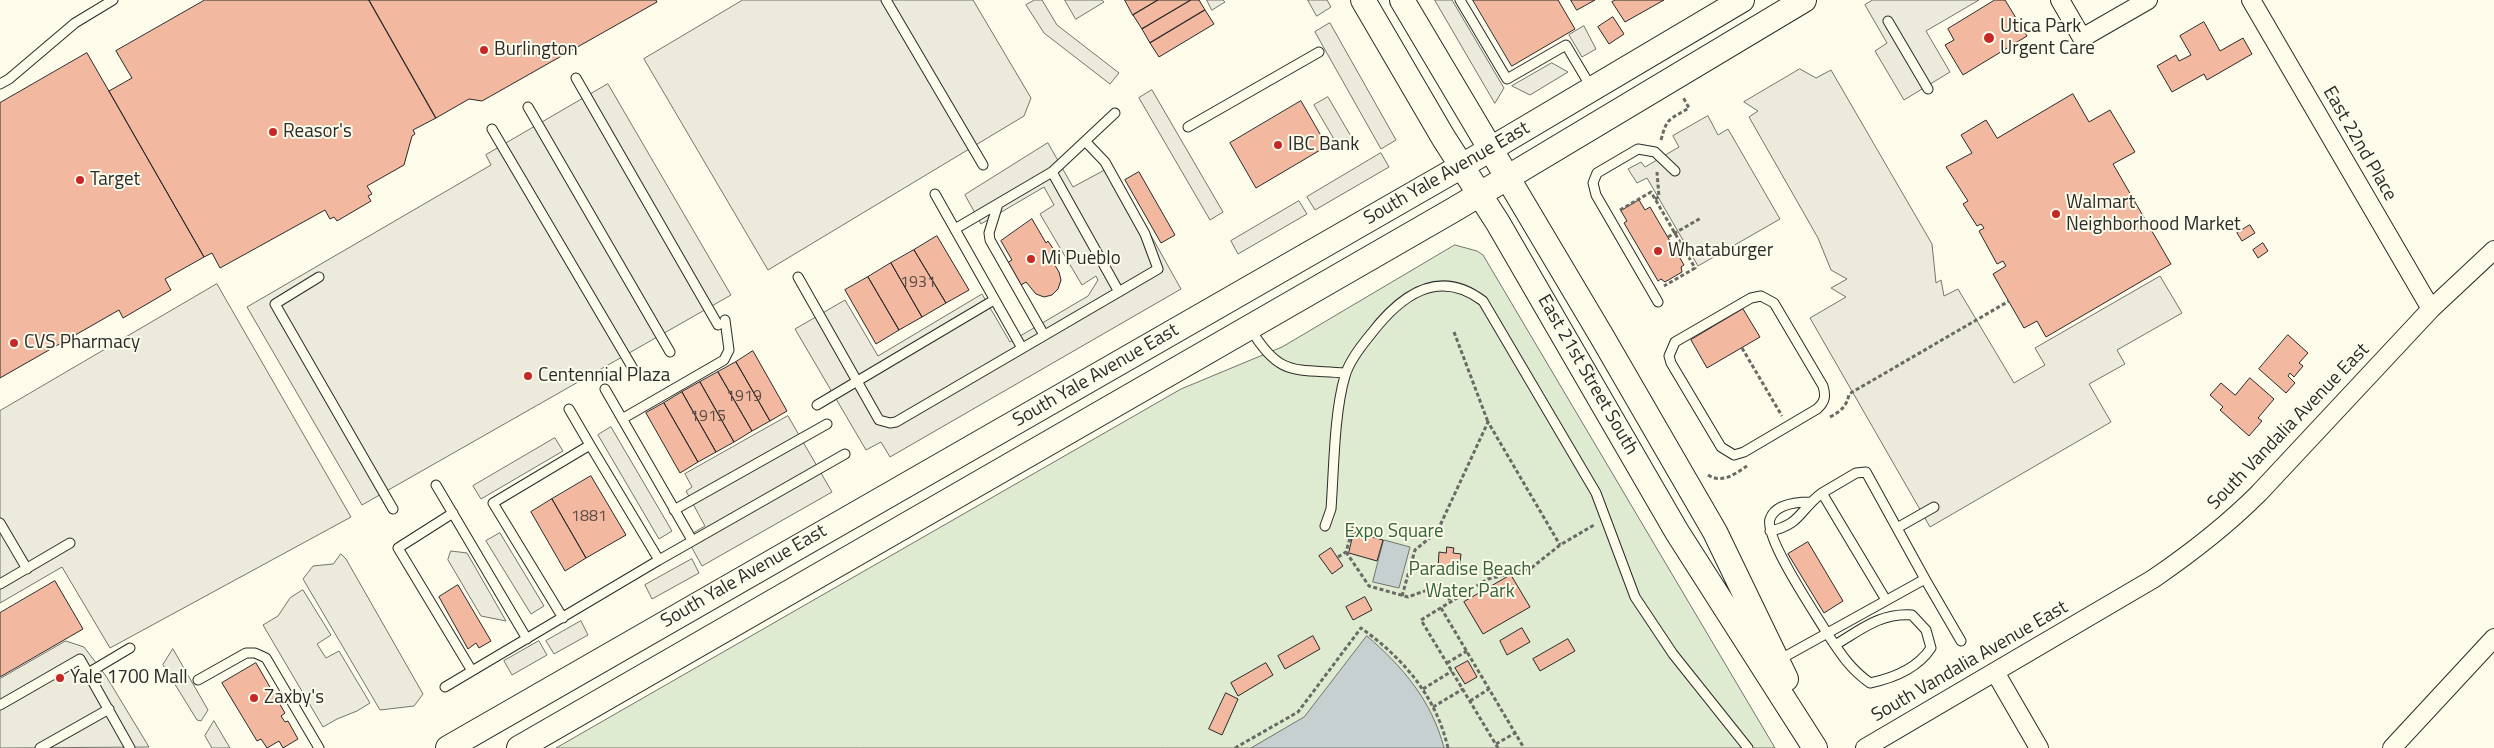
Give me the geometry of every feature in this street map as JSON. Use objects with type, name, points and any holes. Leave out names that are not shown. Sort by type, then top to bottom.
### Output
[{"type":"main road","name":"East 21st Street South","points":[[1363,0],[1480,194],[1677,532],[1817,748]]},
{"type":"main road","name":"East 21st Street South","points":[[1402,0],[1715,532],[1817,748]]},
{"type":"main road","name":"South Yale Avenue East","points":[[520,748],[1508,178],[1804,0]]},
{"type":"main road","name":"South Yale Avenue East","points":[[448,748],[477,741],[643,636],[1462,166],[1736,2]]},
{"type":"main road","points":[[867,507],[884,538]]},
{"type":"main road","points":[[643,636],[660,666]]},
{"type":"street","points":[[2060,0],[2082,38],[2148,0]]},
{"type":"street","name":"East 22nd Place","points":[[2251,0],[2431,308]]},
{"type":"street","name":"South Vandalia Avenue East","points":[[1865,748],[2153,579],[2187,556],[2237,515],[2431,308],[2494,250]]},
{"type":"street","points":[[2392,748],[2494,638]]},
{"type":"street","points":[[1995,672],[2039,748]]},
{"type":"lane","points":[[0,84],[9,79],[75,23],[113,0]]},
{"type":"lane","points":[[886,0],[983,165]]},
{"type":"lane","points":[[1460,0],[1507,79],[1566,45],[1592,89]]},
{"type":"lane","points":[[1888,21],[1928,89]]},
{"type":"lane","points":[[1188,128],[1319,52]]},
{"type":"lane","points":[[576,78],[722,322],[729,350],[724,360],[622,419]]},
{"type":"lane","points":[[528,107],[670,352]]},
{"type":"lane","points":[[955,229],[1052,172],[1115,113]]},
{"type":"lane","points":[[492,129],[635,372]]},
{"type":"lane","points":[[798,277],[879,420],[890,423],[1158,269],[1145,234],[1106,162],[1085,142]]},
{"type":"lane","points":[[1658,302],[1596,195],[1593,184],[1597,173],[1638,149],[1655,152],[1675,171]]},
{"type":"lane","points":[[1052,172],[1119,292]]},
{"type":"lane","points":[[935,194],[1022,348]]},
{"type":"lane","points":[[998,204],[989,233],[990,240],[1044,335]]},
{"type":"lane","points":[[320,277],[274,304],[393,509]]},
{"type":"lane","points":[[1325,526],[1331,509],[1341,393],[1345,373],[1360,348],[1387,313],[1403,298],[1423,289],[1445,285],[1469,291],[1483,301],[1596,493],[1635,597],[1673,654],[1748,748]]},
{"type":"lane","points":[[1761,296],[1774,303],[1824,392],[1823,404],[1788,426],[1744,452],[1734,455],[1727,452],[1721,447],[1671,363],[1669,356],[1671,347],[1675,342],[1751,298],[1761,296]]},
{"type":"lane","points":[[817,405],[994,300]]},
{"type":"lane","points":[[1250,328],[1262,349],[1287,369],[1345,373]]},
{"type":"lane","points":[[605,389],[692,540]]},
{"type":"lane","points":[[569,409],[659,560]]},
{"type":"lane","points":[[674,510],[827,424]]},
{"type":"lane","points":[[563,618],[493,503],[590,445]]},
{"type":"lane","points":[[445,687],[692,540],[845,454]]},
{"type":"lane","points":[[1770,531],[1783,528],[1802,516],[1810,502],[1822,493],[1856,473],[1866,472],[1960,641]]},
{"type":"lane","points":[[436,484],[527,639]]},
{"type":"lane","points":[[1822,493],[1886,600]]},
{"type":"lane","points":[[1810,502],[1793,502],[1773,513],[1770,520],[1770,531],[1777,550],[1827,633],[1835,645],[1853,672],[1870,684],[1892,678],[1923,660],[1931,648],[1926,630],[1912,615],[1894,614],[1874,622],[1835,645]]},
{"type":"lane","points":[[1897,528],[1934,507]]},
{"type":"lane","points":[[453,513],[398,548],[472,671]]},
{"type":"lane","points":[[0,523],[26,569]]},
{"type":"lane","points":[[0,584],[70,543]]},
{"type":"lane","points":[[1777,661],[1925,579]]},
{"type":"lane","points":[[88,673],[130,648]]},
{"type":"lane","points":[[198,680],[246,653],[255,653],[266,658],[319,748]]},
{"type":"lane","points":[[0,704],[80,659],[130,748]]},
{"type":"lane","points":[[40,748],[109,709]]},
{"type":"path","points":[[1622,216],[1618,211],[1651,192],[1695,268],[1653,292]]},
{"type":"path","points":[[1668,237],[1701,218]]},
{"type":"path","points":[[1827,419],[1844,408],[1848,402],[1849,394],[2009,301]]},
{"type":"path","points":[[1454,332],[1488,422],[1560,545]]},
{"type":"path","points":[[1742,348],[1788,426]]},
{"type":"path","points":[[1402,596],[1415,550],[1437,532],[1488,422]]},
{"type":"path","points":[[1704,472],[1710,477],[1727,478],[1753,463]]},
{"type":"path","points":[[1338,557],[1346,552],[1354,524]]},
{"type":"path","points":[[1515,733],[1497,746],[1421,620],[1488,579],[1530,570],[1560,545],[1594,525]]},
{"type":"path","points":[[1346,552],[1369,586],[1408,597],[1441,585],[1451,602]]},
{"type":"path","points":[[1441,608],[1524,748]]},
{"type":"path","points":[[1235,748],[1298,712],[1361,628],[1402,660],[1423,689],[1433,707],[1448,748]]},
{"type":"path","points":[[1447,663],[1467,651]]},
{"type":"path","points":[[1423,689],[1452,671]]},
{"type":"path","points":[[1433,707],[1463,689]]},
{"type":"path","points":[[1470,701],[1489,689]]},
{"type":"green space","name":"Expo Square","points":[[1455,245],[1477,251],[1483,255],[1775,748],[556,748],[1181,389],[1282,347]]},
{"type":"shaded area","points":[[743,0],[973,0],[1031,98],[1024,116],[768,270],[644,59]]},
{"type":"shaded area","points":[[1035,0],[1042,0],[1057,25],[1119,73],[1110,84],[1044,33],[1026,5]]},
{"type":"shaded area","points":[[1065,0],[1102,0],[1104,2],[1076,19]]},
{"type":"shaded area","points":[[1207,0],[1223,0],[1225,2],[1212,10]]},
{"type":"shaded area","points":[[1308,0],[1327,0],[1331,7],[1317,16]]},
{"type":"shaded area","points":[[1435,0],[1452,0],[1504,88],[1495,103]]},
{"type":"shaded area","points":[[1873,0],[1979,0],[1926,31],[1950,72],[1904,100],[1875,51],[1887,43],[1865,5]]},
{"type":"shaded area","points":[[1330,23],[1396,140],[1381,149],[1315,32]]},
{"type":"shaded area","points":[[1584,26],[1596,49],[1582,57],[1569,35]]},
{"type":"shaded area","points":[[1552,63],[1568,72],[1530,95],[1512,86]]},
{"type":"shaded area","name":"Walmart Neighborhood Market","points":[[1800,69],[1816,78],[1831,70],[1932,244],[1936,283],[1941,280],[1944,296],[1958,289],[2014,383],[2045,365],[2035,348],[2160,276],[2182,313],[2117,350],[2125,364],[2089,384],[2111,422],[1930,527],[1810,318],[1846,297],[1831,288],[1847,279],[1831,270],[1818,238],[1749,117],[1758,111],[1744,102]]},
{"type":"shaded area","points":[[608,84],[731,295],[362,505],[247,307],[491,165],[486,155]]},
{"type":"shaded area","points":[[1152,90],[1223,212],[1210,220],[1139,98]]},
{"type":"shaded area","points":[[1328,97],[1352,138],[1338,146],[1314,105]]},
{"type":"shaded area","points":[[1708,116],[1718,135],[1728,129],[1780,219],[1698,266],[1647,178],[1637,183],[1628,169],[1641,162],[1645,167],[1679,147],[1673,136]]},
{"type":"shaded area","points":[[1048,143],[1073,187],[1112,166],[1181,289],[890,457],[881,442],[866,450],[795,329],[845,300],[878,356],[982,294],[1010,342],[1088,296],[1098,280],[1096,276],[1082,285],[1040,214],[1054,205],[1044,187],[981,224],[965,195]]},
{"type":"shaded area","points":[[1381,153],[1389,167],[1315,210],[1307,197]]},
{"type":"shaded area","points":[[1299,201],[1307,214],[1238,254],[1231,241]]},
{"type":"shaded area","points":[[217,284],[351,517],[110,648],[62,567],[0,603],[0,411]]},
{"type":"shaded area","points":[[788,416],[832,492],[702,566],[686,537],[705,526],[686,491],[692,487],[685,474]]},
{"type":"shaded area","points":[[611,427],[672,531],[659,539],[598,435]]},
{"type":"shaded area","points":[[555,438],[563,451],[481,499],[473,486]]},
{"type":"shaded area","points":[[500,533],[544,606],[531,614],[486,541]]},
{"type":"shaded area","points":[[1384,540],[1410,547],[1399,588],[1373,582]]},
{"type":"shaded area","points":[[451,551],[467,553],[506,621],[481,616],[448,560]]},
{"type":"shaded area","points":[[341,554],[346,559],[423,694],[414,706],[380,710],[303,579],[313,566],[333,564]]},
{"type":"shaded area","points":[[692,559],[699,573],[652,599],[645,585]]},
{"type":"shaded area","points":[[303,590],[331,635],[317,644],[326,658],[339,651],[370,703],[323,727],[263,625],[278,616],[290,598]]},
{"type":"shaded area","points":[[581,621],[588,635],[554,654],[546,641]]},
{"type":"shaded area","points":[[1367,636],[1393,660],[1415,686],[1432,715],[1444,748],[1251,748],[1304,717]]},
{"type":"shaded area","name":"Yale 1700 Mall","points":[[66,641],[84,647],[106,676],[149,747],[0,748],[0,679]]},
{"type":"shaded area","points":[[539,641],[547,655],[512,675],[504,661]]},
{"type":"shaded area","points":[[173,649],[208,710],[201,721],[197,720],[163,665]]},
{"type":"shaded area","points":[[214,721],[230,748],[212,748],[205,736]]},
{"type":"building","name":"Reasor's","points":[[205,0],[369,0],[436,118],[413,130],[415,134],[412,136],[404,165],[367,186],[372,194],[368,196],[371,201],[337,221],[334,217],[330,219],[325,210],[220,268],[212,253],[204,257],[109,91],[132,78],[116,51]]},
{"type":"building","name":"Burlington","points":[[369,0],[656,0],[657,2],[482,101],[469,99],[436,118]]},
{"type":"building","points":[[1125,0],[1158,0],[1133,15]]},
{"type":"building","points":[[1158,0],[1191,0],[1142,29],[1133,15]]},
{"type":"building","points":[[1191,0],[1199,0],[1205,10],[1150,43],[1142,29]]},
{"type":"building","points":[[1473,0],[1558,0],[1575,29],[1512,66]]},
{"type":"building","points":[[1571,0],[1595,0],[1577,10]]},
{"type":"building","points":[[1616,0],[1664,0],[1625,22],[1612,2]]},
{"type":"building","name":"Utica Park Urgent Care","points":[[1995,0],[2005,0],[2027,36],[1963,75],[1945,45],[1954,40],[1948,29]]},
{"type":"building","points":[[1205,10],[1214,24],[1159,57],[1150,43]]},
{"type":"building","points":[[1613,17],[1624,34],[1609,44],[1598,27]]},
{"type":"building","points":[[2204,22],[2220,51],[2243,38],[2252,54],[2207,80],[2204,74],[2172,92],[2157,66],[2176,55],[2179,61],[2191,55],[2180,36]]},
{"type":"building","name":"Target","points":[[87,53],[204,257],[165,279],[171,290],[123,318],[119,310],[0,378],[0,103]]},
{"type":"building","name":"Walmart Neighborhood Market","points":[[2073,94],[2089,122],[2110,110],[2135,152],[2113,164],[2171,264],[2046,337],[2037,321],[2024,328],[1993,274],[2006,266],[2003,261],[1997,264],[1979,231],[1984,228],[1981,224],[1977,226],[1963,204],[1968,201],[1946,167],[1972,153],[1961,135],[1986,120],[1997,138]]},
{"type":"building","name":"IBC Bank","points":[[1301,101],[1327,146],[1256,188],[1230,143]]},
{"type":"building","points":[[1139,172],[1175,235],[1161,243],[1125,180]]},
{"type":"building","name":"Whataburger","points":[[1639,200],[1645,210],[1650,207],[1684,265],[1681,267],[1682,272],[1665,282],[1661,279],[1658,281],[1624,223],[1627,221],[1621,211]]},
{"type":"building","name":"Mi Pueblo","points":[[1032,219],[1046,243],[1048,241],[1056,253],[1050,257],[1059,272],[1061,280],[1058,289],[1052,295],[1044,297],[1036,294],[1026,282],[1021,285],[1007,263],[1012,260],[1001,241]]},
{"type":"building","points":[[2250,225],[2255,233],[2242,241],[2237,233]]},
{"type":"building","points":[[937,236],[969,290],[946,303],[914,250]]},
{"type":"building","points":[[2263,243],[2268,251],[2258,258],[2253,250]]},
{"type":"building","points":[[914,250],[946,303],[922,317],[891,263]]},
{"type":"building","points":[[891,263],[922,317],[899,330],[868,277]]},
{"type":"building","points":[[868,277],[899,330],[876,344],[845,290]]},
{"type":"building","points":[[1743,309],[1760,337],[1707,368],[1691,340]]},
{"type":"building","points":[[2288,335],[2308,353],[2299,363],[2303,366],[2294,377],[2290,373],[2288,376],[2295,383],[2286,393],[2259,369]]},
{"type":"building","points":[[753,351],[787,411],[770,421],[736,362]]},
{"type":"building","points":[[736,362],[770,421],[752,431],[718,372]]},
{"type":"building","points":[[718,372],[752,431],[734,442],[700,382]]},
{"type":"building","points":[[2250,378],[2274,399],[2258,418],[2262,421],[2249,436],[2220,410],[2223,407],[2210,395],[2221,383],[2235,395]]},
{"type":"building","points":[[700,382],[734,442],[716,452],[682,392]]},
{"type":"building","points":[[682,392],[716,452],[698,462],[664,403]]},
{"type":"building","points":[[664,403],[698,462],[680,473],[646,413]]},
{"type":"building","points":[[591,476],[626,535],[586,558],[552,499]]},
{"type":"building","points":[[552,499],[586,558],[565,571],[531,512]]},
{"type":"building","points":[[1354,532],[1383,540],[1377,561],[1349,553]]},
{"type":"building","points":[[1808,542],[1843,601],[1824,613],[1788,554]]},
{"type":"building","points":[[1447,547],[1454,548],[1453,553],[1461,554],[1459,570],[1438,568],[1439,552],[1446,553]]},
{"type":"building","points":[[1331,548],[1343,566],[1332,574],[1319,556]]},
{"type":"building","points":[[1511,575],[1530,607],[1483,634],[1464,602]]},
{"type":"building","points":[[55,581],[83,629],[0,677],[0,613]]},
{"type":"building","points":[[458,585],[491,641],[479,648],[476,643],[468,649],[439,597]]},
{"type":"building","points":[[1365,597],[1372,610],[1353,620],[1346,607]]},
{"type":"building","points":[[1522,628],[1530,642],[1507,655],[1500,641]]},
{"type":"building","points":[[1313,636],[1320,649],[1285,669],[1278,656]]},
{"type":"building","points":[[1568,639],[1575,651],[1540,671],[1533,659]]},
{"type":"building","points":[[1468,661],[1477,677],[1465,684],[1455,668]]},
{"type":"building","name":"Zaxby's","points":[[256,663],[285,713],[281,716],[285,722],[288,721],[298,739],[283,748],[279,741],[267,748],[261,739],[257,741],[222,683]]},
{"type":"building","points":[[1266,663],[1273,675],[1238,696],[1231,683]]},
{"type":"building","points":[[1226,693],[1238,699],[1222,735],[1209,729]]},
{"type":"place","name":"Utica Park Urgent Care","points":[[1989,38]]},
{"type":"place","name":"Burlington","points":[[484,50]]},
{"type":"place","name":"Reasor's","points":[[273,132]]},
{"type":"place","name":"IBC Bank","points":[[1278,145]]},
{"type":"place","name":"Target","points":[[80,180]]},
{"type":"place","name":"Walmart Neighborhood Market","points":[[2056,214]]},
{"type":"place","name":"Whataburger","points":[[1658,251]]},
{"type":"place","name":"Mi Pueblo","points":[[1031,259]]},
{"type":"place","name":"CVS Pharmacy","points":[[14,343]]},
{"type":"place","name":"Centennial Plaza","points":[[528,376]]},
{"type":"place","name":"Yale 1700 Mall","points":[[60,678]]},
{"type":"place","name":"Zaxby's","points":[[254,698]]},
{"type":"park label","name":"Paradise Beach Water Park","points":[[1470,581]]}]
